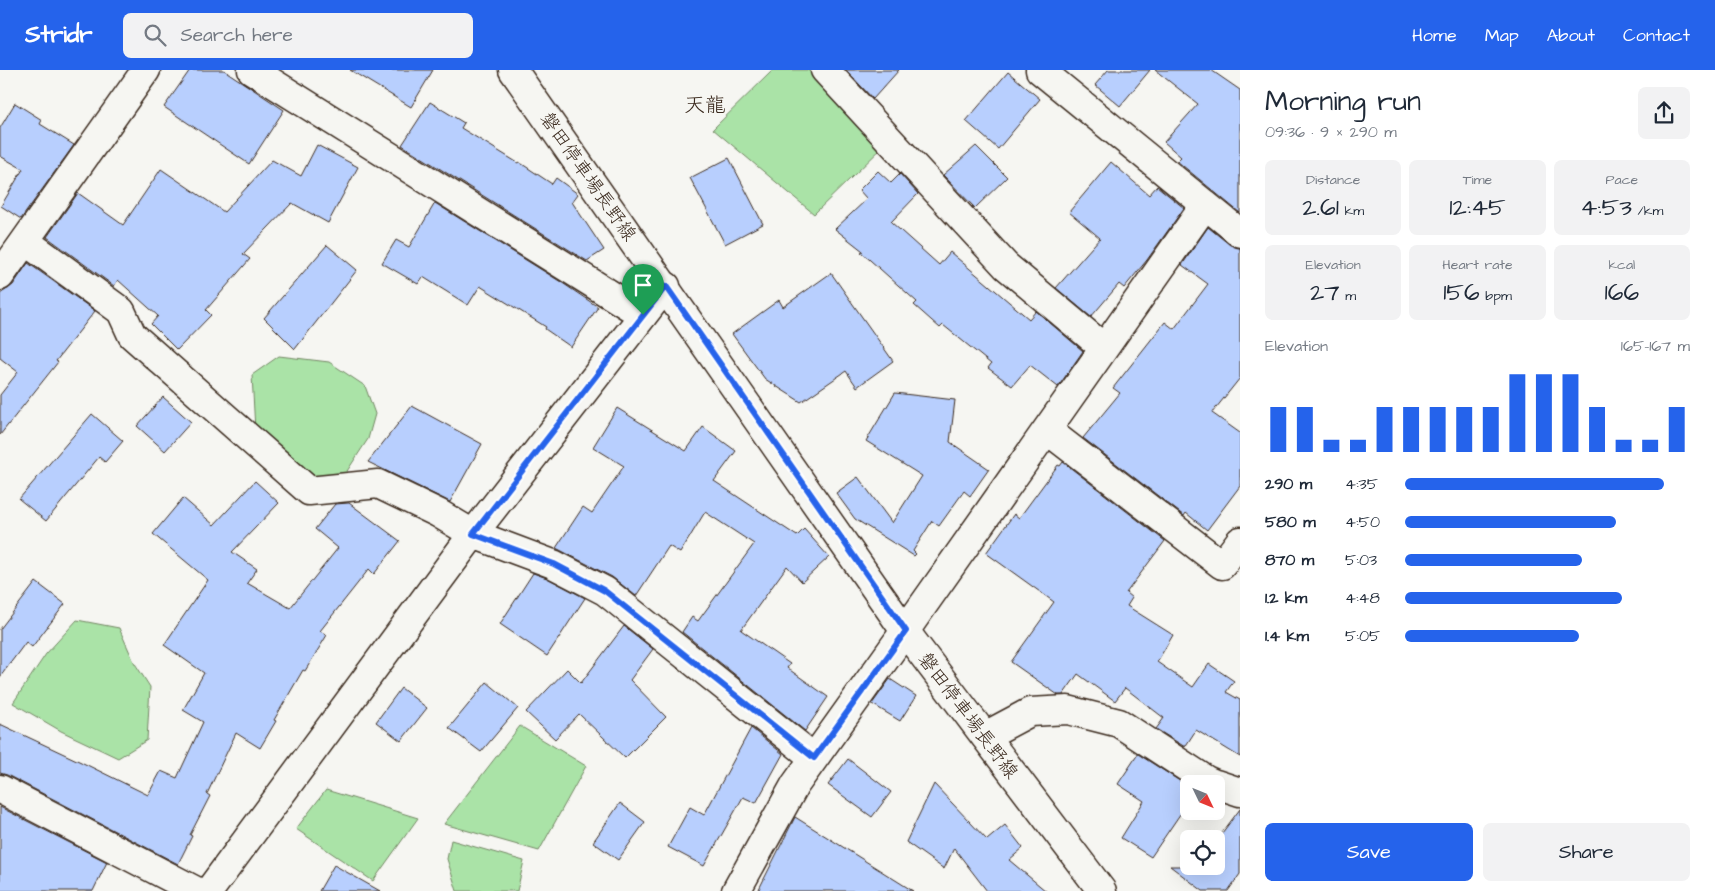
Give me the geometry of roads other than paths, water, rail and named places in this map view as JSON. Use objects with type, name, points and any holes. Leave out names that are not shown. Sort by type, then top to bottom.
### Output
[{"type":"street","points":[[0,276],[146,70]]},
{"type":"street","points":[[252,70],[643,315]]},
{"type":"street","name":"磐田停車場長野線","points":[[514,70],[906,631],[1102,891]]},
{"type":"street","points":[[825,70],[1006,266],[1104,348]]},
{"type":"street","points":[[1040,70],[1240,233]]},
{"type":"street","points":[[736,891],[795,785],[906,631],[1205,205]]},
{"type":"street","points":[[25,241],[121,312],[132,335],[309,491],[378,484],[438,513],[473,534],[554,564],[605,591],[814,758]]},
{"type":"street","points":[[209,891],[473,534],[666,286]]},
{"type":"street","points":[[1047,430],[1222,565],[1240,541]]},
{"type":"street","points":[[985,736],[1030,712],[1068,710],[1119,723],[1198,775]]},
{"type":"street","points":[[1225,787],[1240,792]]},
{"type":"street","points":[[0,789],[196,891]]},
{"type":"district","name":"天龍","points":[[705,105]]}]
